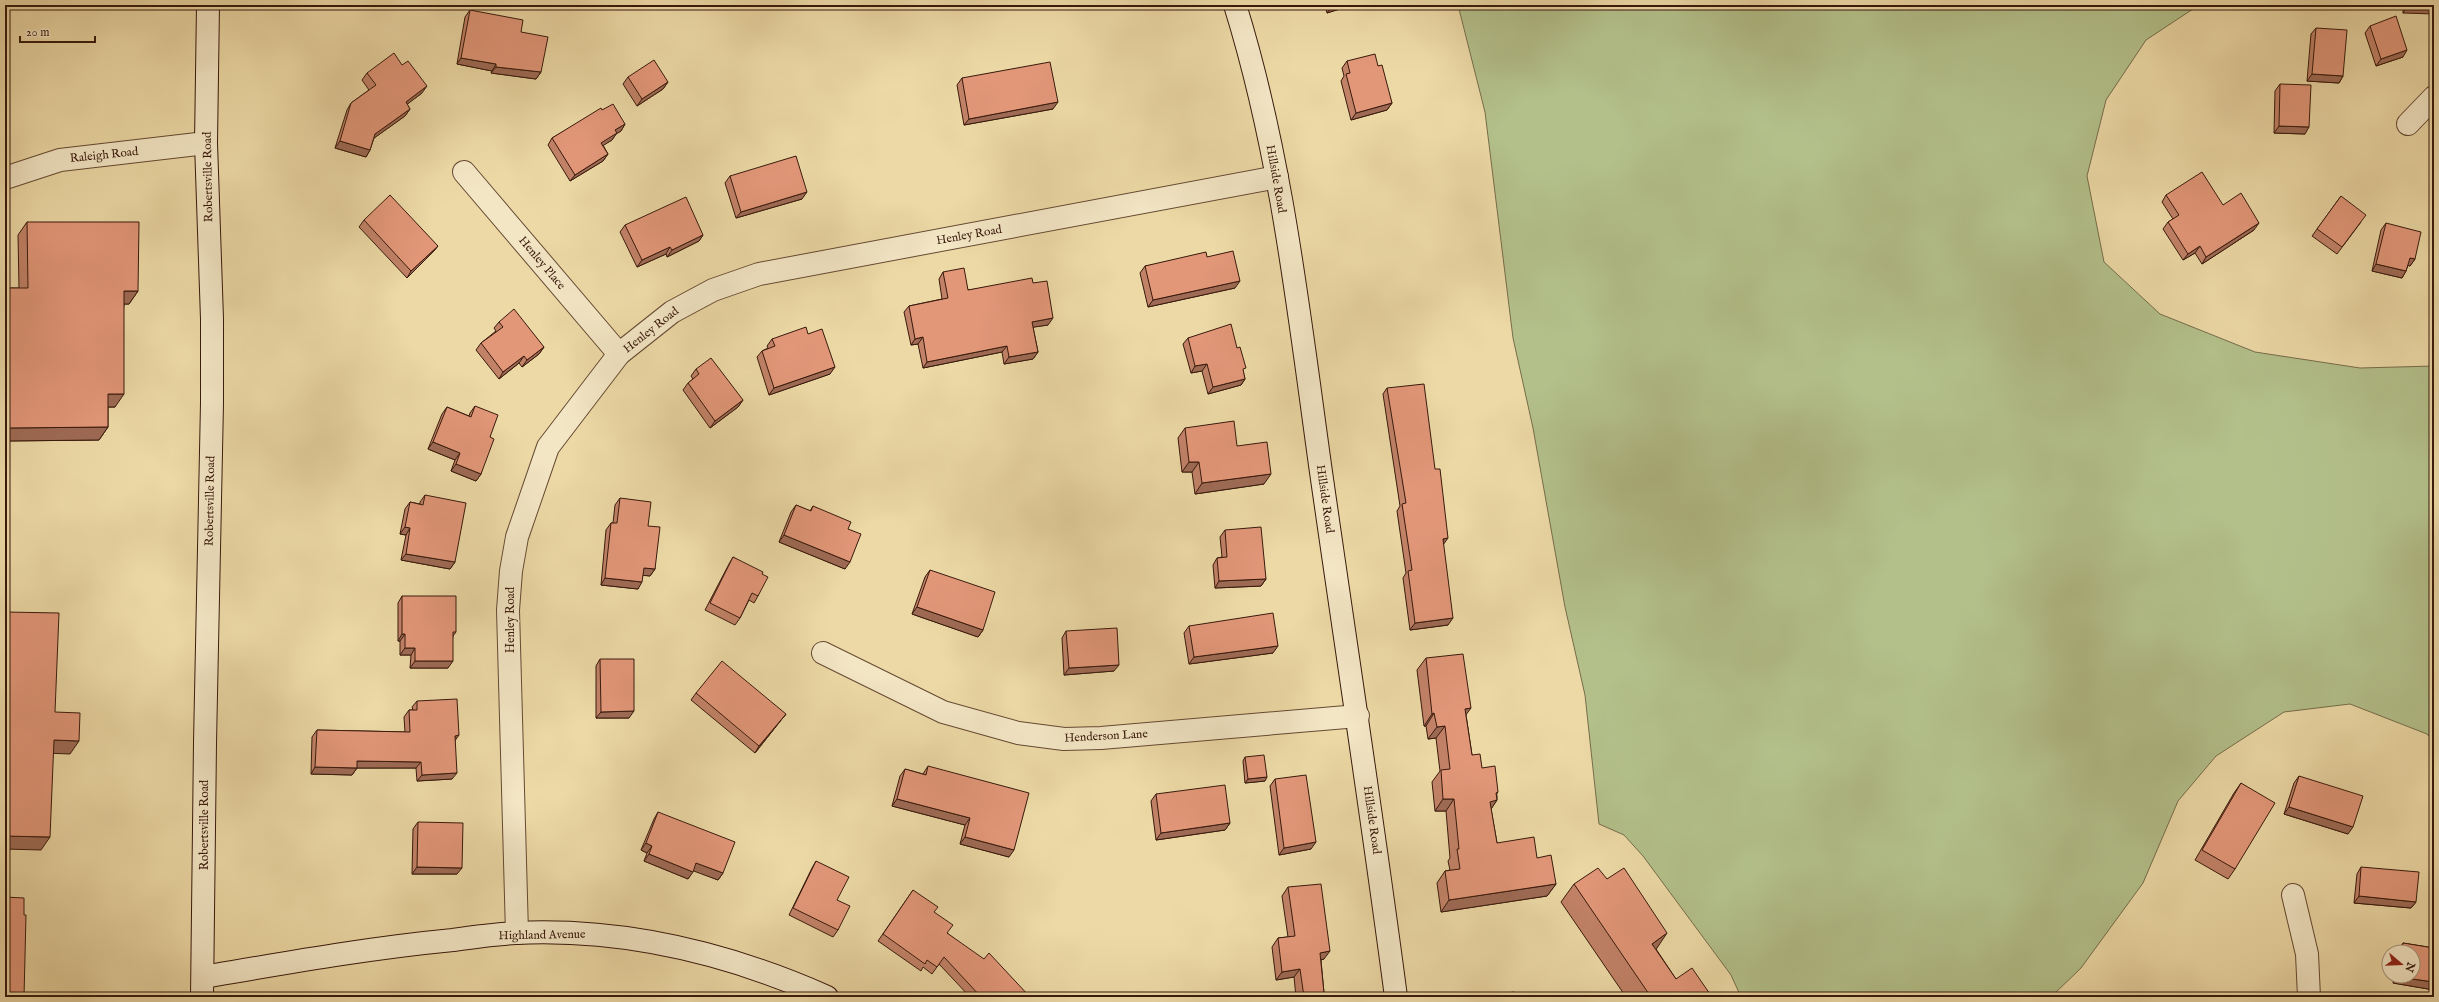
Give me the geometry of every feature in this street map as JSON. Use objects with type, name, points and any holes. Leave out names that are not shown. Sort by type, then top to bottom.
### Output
[{"type":"street","name":"Robertsville Road","points":[[203,987],[205,743],[212,403],[212,319],[206,143],[208,5]]},
{"type":"street","name":"Hillside Road","points":[[1235,5],[1260,96],[1277,177],[1358,716],[1396,997]]},
{"type":"street","points":[[2408,124],[2434,97]]},
{"type":"street","name":"Raleigh Road","points":[[5,178],[60,160],[206,143]]},
{"type":"street","name":"Henley Place","points":[[464,172],[619,354]]},
{"type":"street","name":"Henley Road","points":[[516,933],[508,610],[511,571],[517,537],[548,447],[619,354],[672,312],[713,290],[759,274],[1277,177]]},
{"type":"street","name":"Henderson Lane","points":[[823,653],[942,712],[1018,734],[1064,739],[1101,738],[1358,716]]},
{"type":"street","points":[[2293,895],[2307,954],[2309,997]]},
{"type":"street","name":"Highland Avenue","points":[[203,987],[388,946],[516,933],[592,934],[682,948],[750,966],[827,997]]},
{"type":"green space","points":[[1458,5],[2199,5],[2146,40],[2106,100],[2087,176],[2104,262],[2160,314],[2255,352],[2360,368],[2434,366],[2434,742],[2427,734],[2350,704],[2284,712],[2216,756],[2178,801],[2143,883],[2081,968],[2051,997],[1741,997],[1731,975],[1643,856],[1624,835],[1599,824],[1585,695],[1565,607],[1533,428],[1513,338],[1485,112]]},
{"type":"building","points":[[2434,5],[2434,7],[2407,6]]},
{"type":"building","points":[[470,10],[523,20],[521,32],[548,37],[541,72],[496,67],[496,64],[461,58]]},
{"type":"building","points":[[2396,16],[2407,50],[2381,59],[2370,26]]},
{"type":"building","points":[[2316,28],[2347,30],[2343,76],[2312,74]]},
{"type":"building","points":[[394,53],[402,65],[408,61],[427,86],[406,102],[410,109],[375,134],[370,150],[340,141],[351,103],[376,85],[367,73]]},
{"type":"building","points":[[1375,54],[1378,66],[1382,65],[1392,103],[1356,113],[1346,74],[1350,73],[1347,61]]},
{"type":"building","points":[[654,60],[668,82],[642,99],[628,77]]},
{"type":"building","points":[[1050,62],[1058,102],[969,119],[962,78]]},
{"type":"building","points":[[2280,84],[2311,85],[2309,127],[2279,126]]},
{"type":"building","points":[[613,104],[625,124],[615,130],[617,133],[601,143],[608,154],[575,175],[552,138],[601,108],[602,110]]},
{"type":"building","points":[[796,156],[807,192],[741,212],[730,176]]},
{"type":"building","points":[[2202,172],[2223,205],[2241,193],[2259,223],[2206,257],[2200,246],[2188,254],[2168,222],[2179,215],[2166,195]]},
{"type":"building","points":[[390,195],[438,246],[411,271],[364,220]]},
{"type":"building","points":[[2341,196],[2366,215],[2342,247],[2317,229]]},
{"type":"building","points":[[686,197],[703,235],[672,250],[670,247],[642,260],[625,225]]},
{"type":"building","points":[[27,222],[139,222],[138,291],[124,291],[124,394],[108,394],[108,427],[7,428],[7,466],[5,466],[6,288],[28,288]]},
{"type":"building","points":[[2386,223],[2421,232],[2415,259],[2410,258],[2406,271],[2376,264]]},
{"type":"building","points":[[1233,251],[1240,281],[1153,300],[1145,266],[1206,252],[1207,257]]},
{"type":"building","points":[[964,268],[968,290],[1032,278],[1033,283],[1047,281],[1053,318],[1032,322],[1038,352],[1009,357],[1007,346],[927,362],[923,337],[915,339],[909,306],[948,298],[943,272]]},
{"type":"building","points":[[514,309],[544,347],[527,360],[524,356],[503,372],[481,343],[503,327],[499,322]]},
{"type":"building","points":[[1231,324],[1237,348],[1240,347],[1246,368],[1243,369],[1245,379],[1213,387],[1207,364],[1195,366],[1188,338]]},
{"type":"building","points":[[806,327],[808,334],[822,329],[835,367],[774,388],[762,351],[775,346],[772,339]]},
{"type":"building","points":[[711,358],[743,400],[715,421],[688,383],[699,374],[696,369]]},
{"type":"building","points":[[1424,384],[1435,469],[1440,469],[1448,538],[1443,539],[1453,618],[1415,623],[1408,571],[1412,570],[1402,504],[1406,503],[1387,388]]},
{"type":"building","points":[[475,406],[498,415],[490,437],[494,439],[481,474],[456,464],[460,453],[433,442],[447,407],[471,417]]},
{"type":"building","points":[[1234,421],[1237,446],[1267,442],[1271,474],[1202,483],[1199,462],[1189,462],[1185,428]]},
{"type":"building","points":[[425,495],[466,503],[455,562],[406,554],[410,528],[405,527],[410,502],[423,505]]},
{"type":"building","points":[[620,498],[651,502],[648,526],[660,527],[655,569],[644,568],[642,582],[605,578],[611,523],[617,523]]},
{"type":"building","points":[[796,505],[811,511],[813,506],[851,522],[848,529],[861,534],[850,562],[784,535]]},
{"type":"building","points":[[1261,527],[1266,579],[1219,581],[1217,558],[1227,557],[1225,530]]},
{"type":"building","points":[[733,557],[763,572],[762,574],[768,577],[758,596],[752,593],[740,618],[710,603]]},
{"type":"building","points":[[930,570],[995,592],[983,630],[917,607]]},
{"type":"building","points":[[402,596],[456,596],[456,632],[453,632],[453,661],[415,661],[415,648],[405,648],[405,634],[402,634]]},
{"type":"building","points":[[5,612],[59,613],[55,712],[80,713],[79,741],[54,740],[50,837],[5,836]]},
{"type":"building","points":[[1273,613],[1278,646],[1194,657],[1189,626]]},
{"type":"building","points":[[1117,628],[1119,665],[1069,668],[1066,631]]},
{"type":"building","points":[[1463,654],[1471,708],[1465,709],[1472,755],[1480,754],[1482,768],[1495,766],[1498,792],[1496,793],[1497,800],[1490,802],[1497,843],[1534,837],[1537,858],[1551,855],[1556,884],[1449,900],[1445,871],[1460,869],[1457,849],[1459,849],[1454,799],[1443,799],[1441,770],[1450,769],[1445,726],[1437,727],[1434,713],[1432,714],[1426,658]]},
{"type":"building","points":[[600,659],[634,659],[634,711],[601,712]]},
{"type":"building","points":[[722,661],[786,714],[759,746],[696,693]]},
{"type":"building","points":[[457,699],[459,735],[455,736],[457,773],[422,775],[421,762],[357,761],[357,768],[315,767],[317,730],[410,732],[409,710],[417,710],[417,701]]},
{"type":"building","points":[[1264,755],[1267,777],[1248,779],[1245,757]]},
{"type":"building","points":[[928,766],[1029,793],[1014,850],[965,837],[970,818],[897,799],[905,769],[926,775]]},
{"type":"building","points":[[1306,775],[1316,842],[1284,848],[1275,779]]},
{"type":"building","points":[[2299,776],[2363,796],[2353,827],[2289,807]]},
{"type":"building","points":[[2241,783],[2275,803],[2235,869],[2202,850]]},
{"type":"building","points":[[1225,785],[1230,823],[1161,833],[1156,794]]},
{"type":"building","points":[[658,812],[735,842],[723,873],[696,863],[693,872],[649,854],[652,846],[646,843]]},
{"type":"building","points":[[418,822],[463,823],[462,868],[417,867]]},
{"type":"building","points":[[816,861],[849,877],[837,900],[850,906],[838,930],[793,908]]},
{"type":"building","points":[[2361,867],[2419,872],[2416,902],[2359,896]]},
{"type":"building","points":[[1598,868],[1607,879],[1624,868],[1667,933],[1652,944],[1676,979],[1692,968],[1712,997],[1651,997],[1574,884]]},
{"type":"building","points":[[1321,884],[1330,951],[1320,953],[1324,993],[1336,993],[1336,997],[1304,997],[1300,969],[1282,972],[1278,938],[1295,936],[1288,887]]},
{"type":"building","points":[[913,890],[938,907],[934,912],[953,925],[947,933],[984,959],[989,953],[1030,997],[981,997],[944,957],[937,967],[927,960],[925,964],[883,934]]},
{"type":"building","points":[[5,897],[24,898],[24,915],[26,915],[24,997],[5,997]]},
{"type":"building","points":[[2421,946],[2434,948],[2434,982],[2421,980]]},
{"type":"building","points":[[1514,992],[1515,997],[1486,997],[1486,996]]}]
